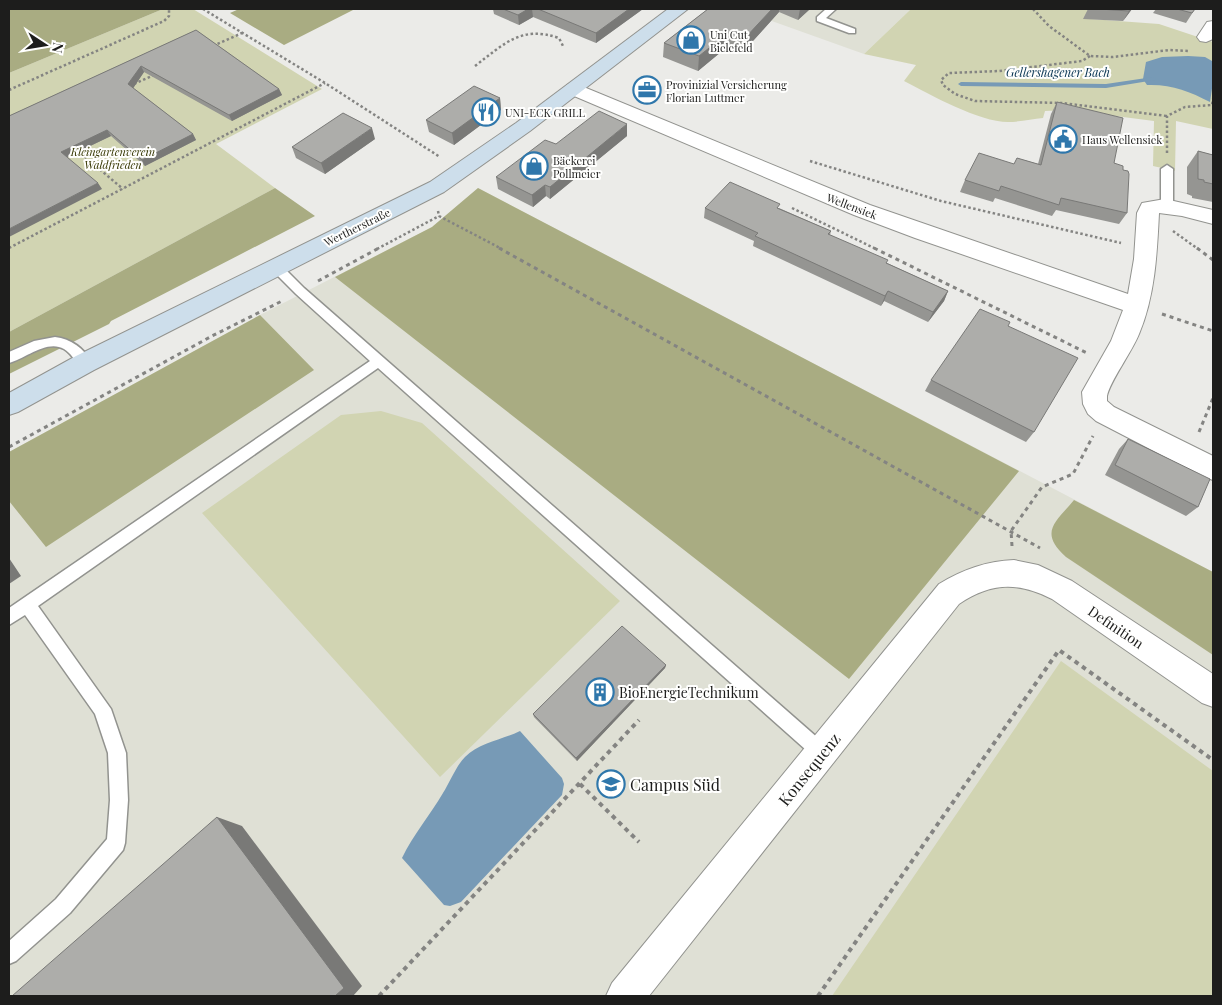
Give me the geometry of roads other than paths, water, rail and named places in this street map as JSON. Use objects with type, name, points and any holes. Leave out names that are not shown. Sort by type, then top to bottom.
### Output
[{"type":"main road","name":"Wertherstraße","points":[[9,405],[86,363],[437,187],[476,161],[574,89],[679,9]]},
{"type":"street","name":"Wellensiek","points":[[574,89],[862,210],[923,233],[1146,309]]},
{"type":"street","points":[[1213,217],[1157,210],[1146,249],[1143,275],[1146,309],[1127,333],[1095,392],[1094,400],[1097,408],[1105,414],[1213,469]]},
{"type":"street","name":"Konsequenz","points":[[625,996],[949,594],[966,582],[990,574],[1013,574]]},
{"type":"street","name":"Definition","points":[[1013,574],[1038,578],[1062,590],[1213,692]]},
{"type":"lane","points":[[831,9],[820,19],[852,31]]},
{"type":"lane","points":[[1157,210],[1167,169]]},
{"type":"lane","points":[[276,267],[300,291],[821,752]]},
{"type":"lane","points":[[9,358],[43,344],[56,341],[68,345],[86,363]]},
{"type":"lane","points":[[9,617],[379,361]]},
{"type":"lane","points":[[9,954],[63,906],[116,843],[120,800],[117,754],[102,708],[27,604]]},
{"type":"water","points":[[1162,57],[1205,57],[1212,61],[1213,82],[1210,102],[1180,89],[1147,85],[1143,79],[1146,62]]},
{"type":"water","points":[[520,731],[562,778],[564,784],[562,795],[461,902],[450,906],[444,905],[402,858],[465,757],[477,748]]},
{"type":"waterway","name":"Gellershagener Bach","points":[[961,84],[1106,86],[1153,79]]},
{"type":"place","name":"Uni Cut Bielefeld","points":[[691,40]]},
{"type":"place","name":"Provinizial Versicherung Florian Luttmer","points":[[647,90]]},
{"type":"place","name":"UNI-ECK GRILL","points":[[486,112]]},
{"type":"place","name":"Haus Wellensiek","points":[[1063,139]]},
{"type":"place","name":"Bäckerei Pollmeier","points":[[534,166]]},
{"type":"place","name":"BioEnergieTechnikum","points":[[600,692]]},
{"type":"place","name":"Campus Süd","points":[[611,784]]},
{"type":"park label","name":"Kleingartenverein Waldfrieden","points":[[113,157]]}]
